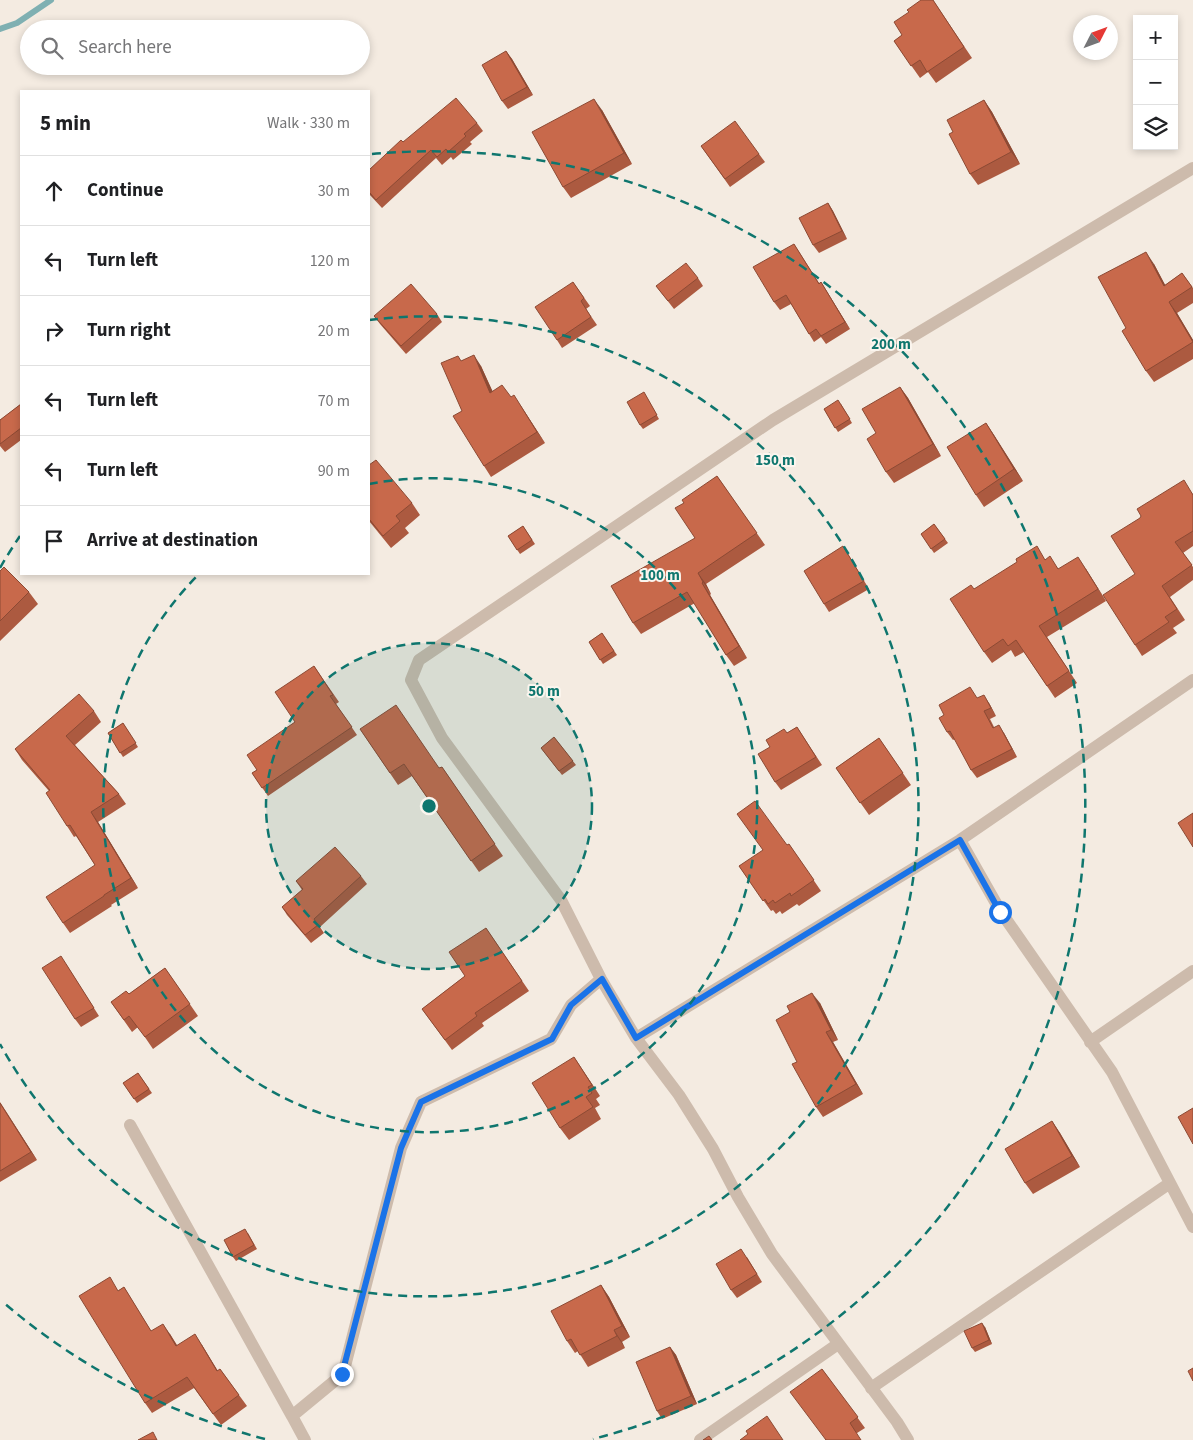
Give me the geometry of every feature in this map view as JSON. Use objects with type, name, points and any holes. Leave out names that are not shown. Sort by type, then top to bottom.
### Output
[{"type":"street","points":[[908,1440],[772,1254],[689,1110],[636,1038],[602,979],[561,900],[442,738],[411,680],[419,660],[773,420],[1193,168]]},
{"type":"street","points":[[636,1038],[960,840],[1193,680]]},
{"type":"street","points":[[960,840],[1000,912],[1112,1072],[1193,1228]]},
{"type":"street","points":[[1090,1042],[1193,971]]},
{"type":"street","points":[[292,1416],[342,1374],[401,1148],[421,1102],[552,1039],[571,1005],[602,979]]},
{"type":"street","points":[[130,1125],[305,1440]]},
{"type":"street","points":[[871,1388],[1170,1183]]},
{"type":"street","points":[[700,1440],[838,1344]]},
{"type":"building","points":[[921,0],[933,0],[964,47],[927,72],[920,60],[911,66],[894,41],[902,35],[894,22],[909,12],[907,10]]},
{"type":"building","points":[[506,51],[527,87],[502,101],[482,65]]},
{"type":"building","points":[[456,98],[477,123],[448,152],[446,149],[437,157],[431,150],[376,200],[370,193],[370,169],[401,140],[403,142]]},
{"type":"building","points":[[594,99],[624,153],[563,187],[532,132]]},
{"type":"building","points":[[984,100],[1011,152],[970,174],[949,134],[953,132],[947,120]]},
{"type":"building","points":[[735,121],[759,154],[725,179],[701,146]]},
{"type":"building","points":[[828,203],[842,231],[813,245],[799,218]]},
{"type":"building","points":[[794,244],[819,284],[821,282],[845,322],[821,336],[816,329],[809,334],[786,295],[774,302],[753,267]]},
{"type":"building","points":[[1146,252],[1164,286],[1182,273],[1192,287],[1169,302],[1193,342],[1146,371],[1122,331],[1126,328],[1098,277]]},
{"type":"building","points":[[686,263],[698,278],[668,301],[656,286]]},
{"type":"building","points":[[573,282],[584,298],[581,301],[591,317],[557,340],[535,307]]},
{"type":"building","points":[[411,284],[437,314],[401,346],[374,316]]},
{"type":"building","points":[[474,355],[490,393],[502,385],[511,397],[514,395],[537,432],[484,466],[453,416],[462,411],[441,363],[458,356],[461,361]]},
{"type":"building","points":[[900,387],[933,444],[886,472],[867,439],[876,433],[862,409]]},
{"type":"building","points":[[644,392],[657,415],[640,425],[627,402]]},
{"type":"building","points":[[838,400],[850,419],[835,428],[824,409]]},
{"type":"building","points":[[20,405],[20,429],[0,444],[0,420]]},
{"type":"building","points":[[986,423],[1014,469],[976,495],[947,447]]},
{"type":"building","points":[[376,460],[412,503],[396,516],[400,521],[383,536],[370,520],[370,464]]},
{"type":"building","points":[[717,476],[757,533],[698,573],[739,646],[726,655],[687,592],[633,623],[611,586],[695,538],[675,508],[684,503],[682,500]]},
{"type":"building","points":[[1184,480],[1193,495],[1193,531],[1175,542],[1192,565],[1162,586],[1177,609],[1165,617],[1169,622],[1135,645],[1103,595],[1135,574],[1111,536],[1140,518],[1141,516],[1137,509]]},
{"type":"building","points":[[934,524],[945,539],[931,549],[921,534]]},
{"type":"building","points":[[523,526],[532,540],[517,550],[508,536]]},
{"type":"building","points":[[843,546],[864,581],[824,604],[804,571]]},
{"type":"building","points":[[1037,546],[1045,560],[1050,556],[1058,569],[1078,557],[1098,589],[1039,626],[1069,671],[1047,686],[1016,640],[1008,646],[1003,639],[984,652],[950,599],[971,585],[974,589],[1017,562],[1016,559]]},
{"type":"building","points":[[4,567],[29,592],[0,621],[0,571]]},
{"type":"building","points":[[602,633],[614,651],[600,660],[589,642]]},
{"type":"building","points":[[314,666],[333,695],[330,696],[352,727],[262,788],[252,773],[257,770],[247,755],[295,722],[275,692]]},
{"type":"building","points":[[970,687],[977,698],[984,695],[991,708],[984,711],[993,728],[999,725],[1012,749],[971,770],[950,731],[947,732],[939,718],[944,715],[939,705]]},
{"type":"building","points":[[79,694],[94,711],[66,736],[119,794],[91,812],[131,878],[63,923],[46,897],[95,865],[70,825],[67,826],[46,793],[50,790],[15,749]]},
{"type":"building","points":[[396,705],[439,768],[442,767],[495,844],[471,861],[404,764],[390,773],[360,729]]},
{"type":"building","points":[[123,723],[136,743],[120,753],[108,733]]},
{"type":"building","points":[[797,727],[816,757],[775,782],[758,754],[770,747],[766,740],[784,729],[787,733]]},
{"type":"building","points":[[554,737],[573,761],[559,771],[541,748]]},
{"type":"building","points":[[879,738],[903,773],[860,803],[836,768]]},
{"type":"building","points":[[755,801],[787,845],[789,844],[814,880],[791,896],[790,893],[775,903],[773,900],[768,904],[765,899],[763,901],[739,866],[763,850],[737,814]]},
{"type":"building","points":[[1193,813],[1193,847],[1178,823]]},
{"type":"building","points":[[335,847],[361,876],[314,919],[318,925],[305,935],[282,907],[303,889],[296,881]]},
{"type":"building","points":[[486,928],[522,981],[475,1013],[477,1016],[445,1040],[422,1009],[465,976],[449,952]]},
{"type":"building","points":[[61,956],[94,1008],[75,1019],[42,968]]},
{"type":"building","points":[[165,968],[190,1004],[145,1037],[129,1016],[124,1020],[111,1002],[126,991],[129,994]]},
{"type":"building","points":[[812,993],[831,1030],[826,1032],[856,1084],[816,1107],[792,1064],[797,1062],[776,1020],[790,1012],[787,1006]]},
{"type":"building","points":[[574,1057],[592,1085],[588,1087],[592,1093],[586,1097],[593,1107],[560,1128],[532,1083]]},
{"type":"building","points":[[138,1073],[149,1089],[134,1099],[123,1083]]},
{"type":"building","points":[[0,1103],[31,1152],[0,1171]]},
{"type":"building","points":[[1193,1108],[1193,1144],[1178,1117]]},
{"type":"building","points":[[1052,1121],[1072,1156],[1025,1183],[1005,1149]]},
{"type":"building","points":[[245,1229],[254,1245],[233,1257],[224,1240]]},
{"type":"building","points":[[741,1249],[757,1274],[731,1290],[716,1264]]},
{"type":"building","points":[[110,1277],[118,1291],[124,1287],[151,1331],[163,1324],[176,1346],[195,1334],[217,1371],[220,1369],[239,1395],[213,1414],[187,1377],[145,1403],[79,1296]]},
{"type":"building","points":[[601,1285],[622,1326],[614,1330],[617,1336],[580,1355],[571,1339],[567,1341],[551,1311]]},
{"type":"building","points":[[982,1323],[989,1340],[972,1348],[964,1331]]},
{"type":"building","points":[[670,1347],[691,1396],[657,1411],[636,1362]]},
{"type":"building","points":[[1193,1368],[1193,1381],[1188,1371]]},
{"type":"building","points":[[822,1369],[858,1417],[850,1423],[861,1440],[826,1440],[790,1392]]},
{"type":"building","points":[[767,1416],[783,1440],[740,1440],[748,1434],[746,1431]]},
{"type":"building","points":[[153,1432],[157,1440],[138,1440]]},
{"type":"building","points":[[709,1436],[712,1440],[703,1440]]},
{"type":"waterway","points":[[21,20],[51,0]]},
{"type":"waterway","points":[[0,29],[20,21]]},
{"type":"route","points":[[342,1374],[401,1148],[421,1102],[552,1039],[571,1005],[602,979],[636,1038],[960,840],[1000,912]]}]
